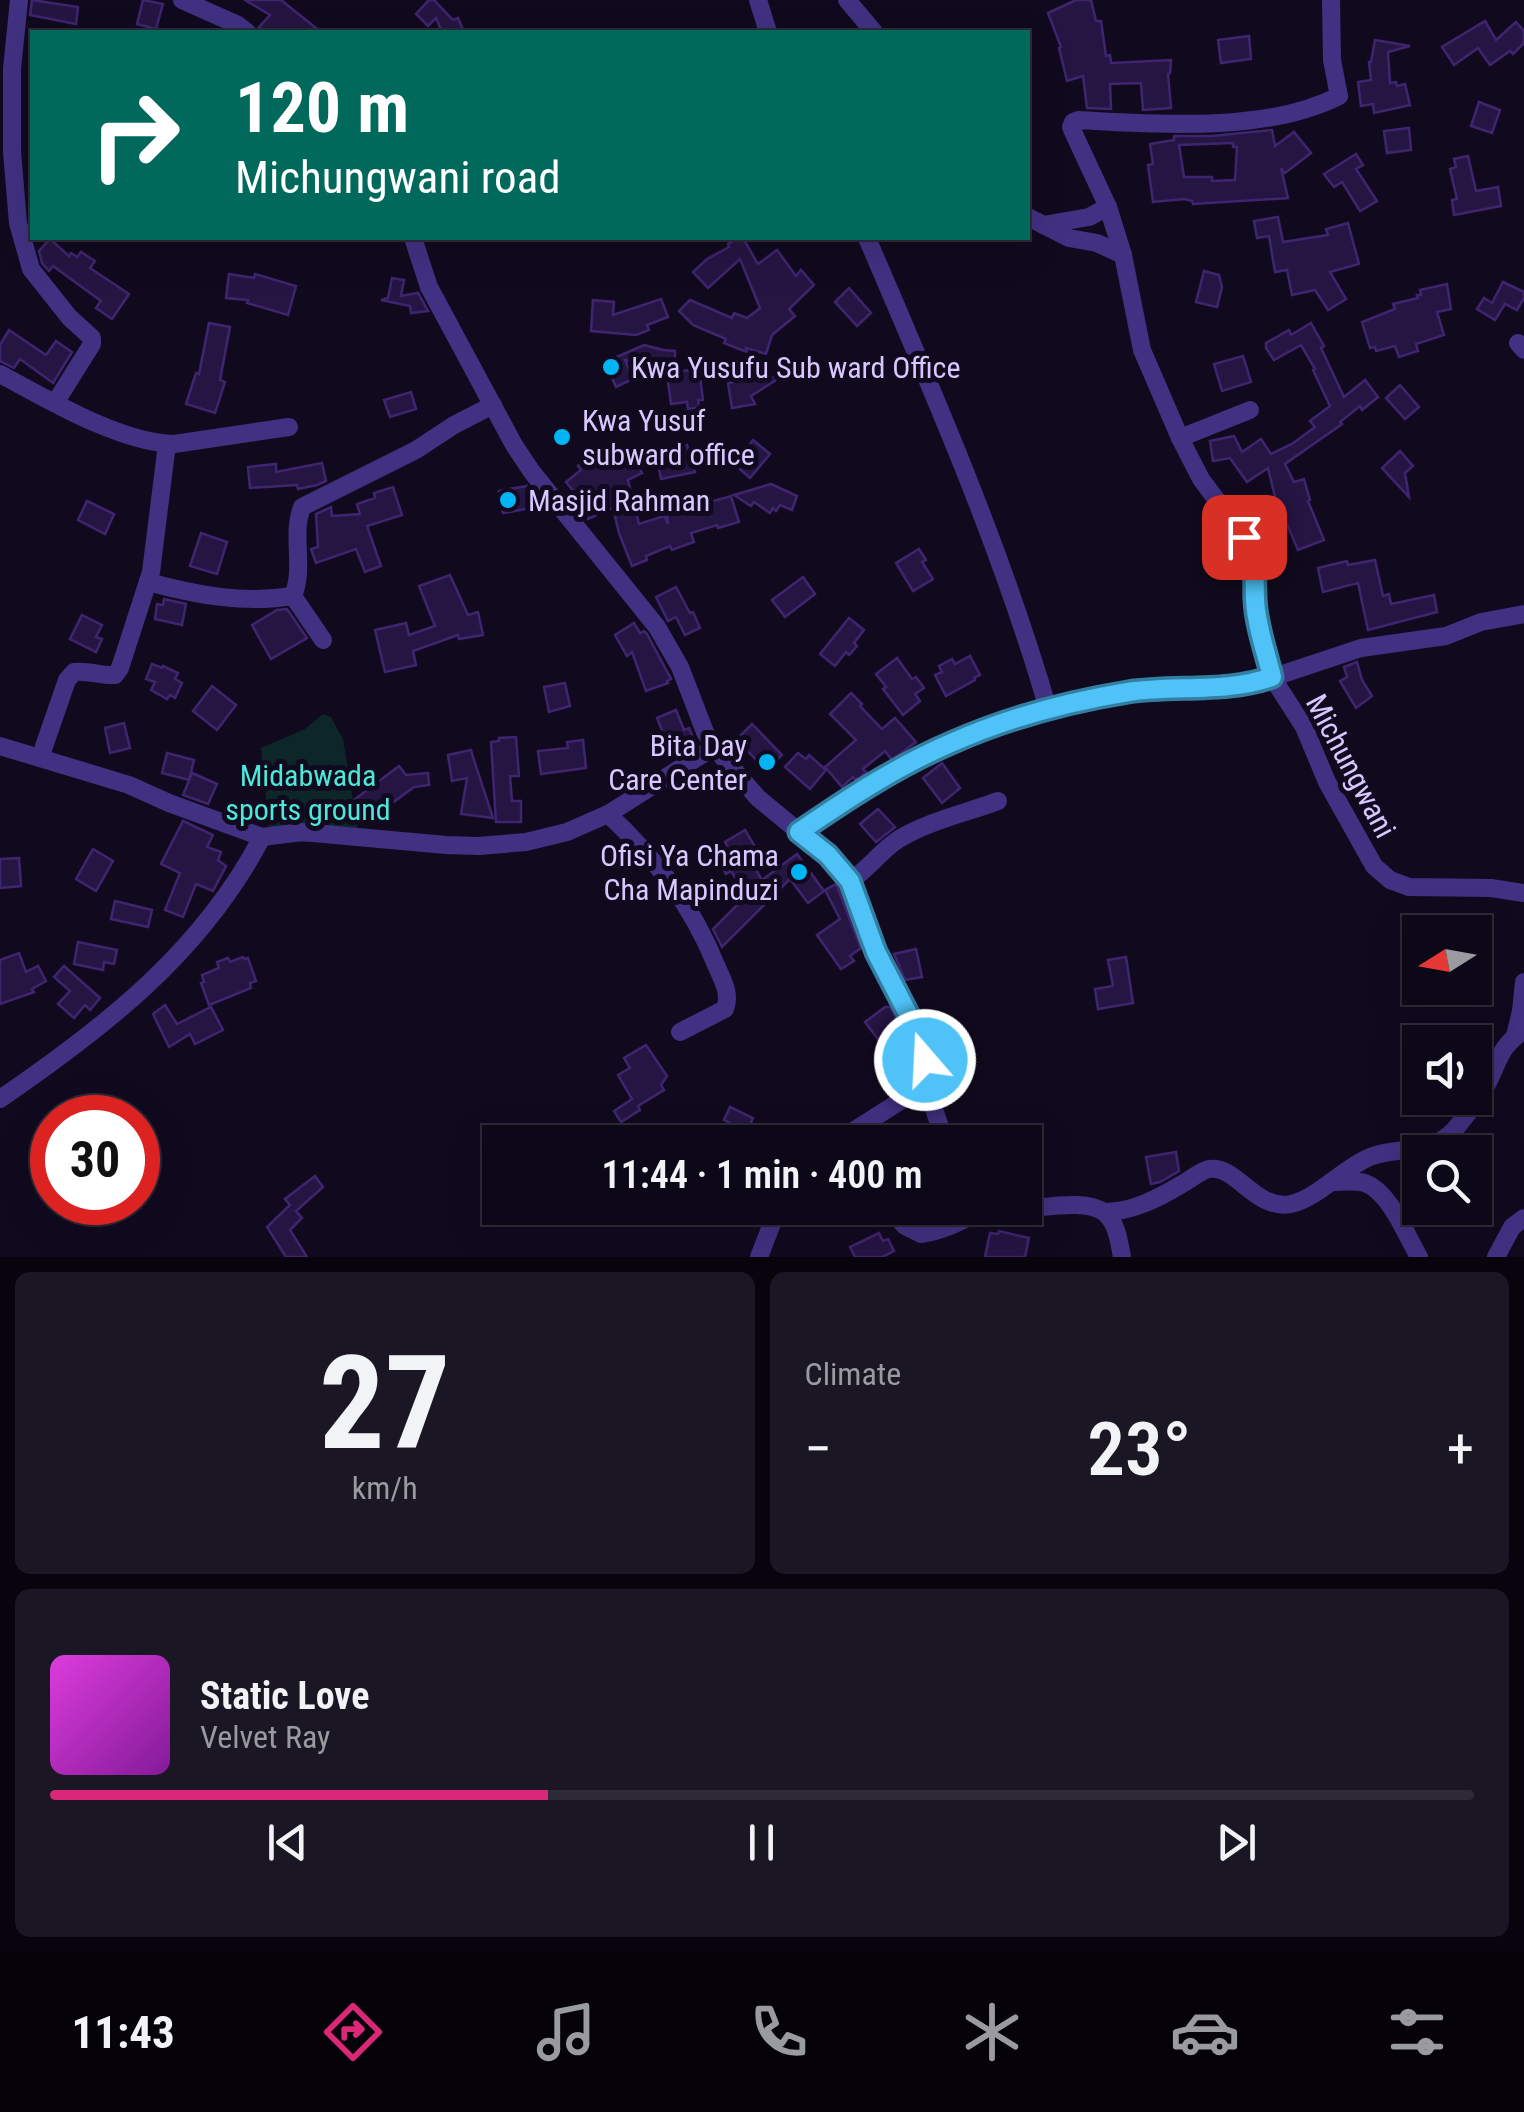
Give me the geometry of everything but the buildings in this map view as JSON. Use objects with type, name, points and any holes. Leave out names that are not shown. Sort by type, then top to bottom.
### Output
[{"type":"street","points":[[18,0],[12,69],[12,151],[18,223],[31,270],[68,317],[92,338],[56,403]]},
{"type":"street","points":[[182,0],[217,6],[246,30]]},
{"type":"street","points":[[758,0],[767,30]]},
{"type":"street","points":[[847,0],[872,30]]},
{"type":"street","name":"Michungwani","points":[[1331,0],[1332,60],[1340,96],[1335,99],[1254,120],[1078,120],[1073,122],[1074,134],[1108,206],[1123,254],[1142,350],[1201,480],[1250,548],[1256,574],[1254,600],[1272,677],[1304,727],[1327,782],[1374,866],[1408,887],[1524,892]]},
{"type":"street","points":[[1035,221],[1089,217],[1108,206]]},
{"type":"street","points":[[1035,221],[1069,238],[1097,243],[1123,254]]},
{"type":"street","points":[[414,240],[429,288],[514,445],[657,627],[680,667],[714,747],[758,798],[828,855],[850,881],[876,952],[918,1033],[939,1125]]},
{"type":"street","points":[[868,240],[991,534],[1048,708]]},
{"type":"street","points":[[0,374],[108,427],[166,444],[288,426]]},
{"type":"street","points":[[293,596],[300,574],[298,540],[302,507],[416,450],[492,405]]},
{"type":"street","points":[[1180,438],[1250,410]]},
{"type":"street","points":[[40,758],[67,680],[74,672],[108,676],[120,668],[148,582],[166,444]]},
{"type":"street","points":[[148,582],[245,600],[293,596]]},
{"type":"street","points":[[293,596],[323,640]]},
{"type":"street","points":[[799,832],[853,796],[950,743],[1048,708],[1148,689],[1249,683],[1362,648],[1446,636],[1481,622],[1524,614]]},
{"type":"street","points":[[0,746],[130,785],[262,837],[310,833],[478,846],[550,838],[608,814],[714,747]]},
{"type":"street","points":[[850,881],[903,837],[998,801]]},
{"type":"street","points":[[608,814],[640,844],[686,903],[703,932],[725,986],[725,1008],[680,1032]]},
{"type":"street","points":[[0,1099],[113,1017],[166,968],[232,889],[262,837]]},
{"type":"street","points":[[1042,1208],[1082,1204],[1116,1212],[1155,1199],[1209,1169],[1223,1171],[1260,1198],[1293,1204],[1368,1158],[1391,1151],[1428,1148],[1446,1138],[1466,1116],[1485,1087],[1502,1048],[1520,1033],[1524,982]]},
{"type":"street","points":[[863,1125],[927,1084]]},
{"type":"street","points":[[1331,1182],[1370,1185],[1404,1226],[1415,1250],[1437,1257]]},
{"type":"street","points":[[1104,1212],[1115,1228],[1122,1257]]},
{"type":"street","points":[[1496,1257],[1516,1238],[1517,1221],[1524,1218]]},
{"type":"street","points":[[759,1257],[771,1225]]},
{"type":"street","points":[[904,1225],[920,1234],[950,1225]]},
{"type":"green space","name":"Midabwada sports ground","points":[[323,714],[331,717],[343,739],[360,842],[270,838],[261,748],[305,729]]},
{"type":"place","name":"Kwa Yusufu Sub ward Office","points":[[611,367]]},
{"type":"place","name":"Kwa Yusuf subward office","points":[[562,437]]},
{"type":"place","name":"Masjid Rahman","points":[[508,500]]},
{"type":"place","name":"Bita Day Care Center","points":[[767,762]]},
{"type":"place","name":"Ofisi Ya Chama Cha Mapinduzi","points":[[799,872]]},
{"type":"route","points":[[925,1060],[918,1033],[876,952],[850,881],[828,855],[799,832],[853,796],[950,743],[1036,712],[1148,689],[1249,683],[1272,677],[1254,600],[1254,560],[1244,537]]}]
